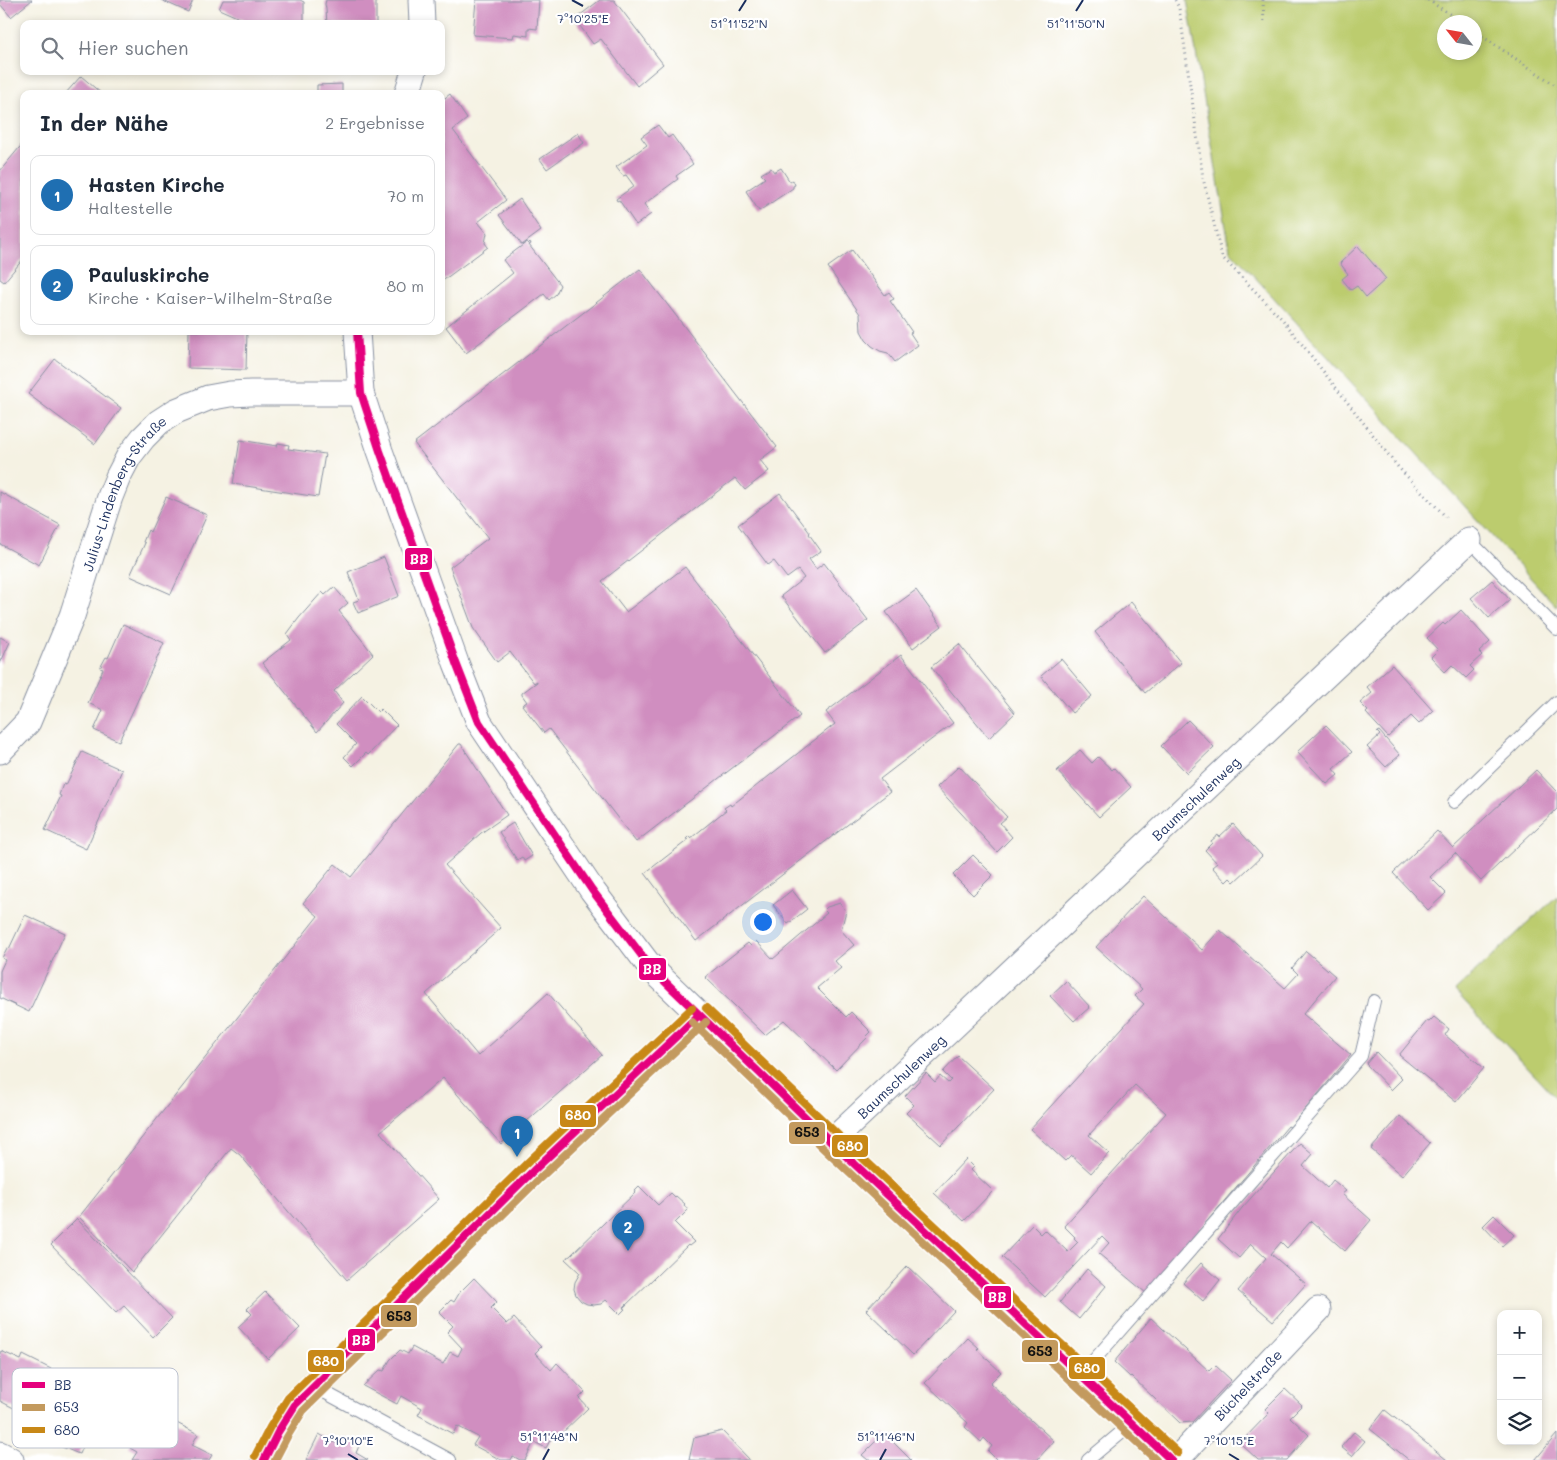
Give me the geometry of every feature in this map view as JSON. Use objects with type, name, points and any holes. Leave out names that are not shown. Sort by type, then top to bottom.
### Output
[{"type":"street","points":[[421,0],[422,20]]},
{"type":"street","points":[[408,90],[413,75]]},
{"type":"street","points":[[357,335],[361,393],[456,663],[479,722],[592,890],[652,969],[831,1142],[1171,1460]]},
{"type":"street","name":"Julius-Lindenberg-Straße","points":[[0,751],[28,722],[72,616],[118,476],[129,456],[159,422],[176,411],[208,398],[230,394],[361,393]]},
{"type":"street","name":"Baumschulenweg","points":[[831,1142],[1469,540]]},
{"type":"street","points":[[264,1460],[278,1432],[295,1405],[313,1386],[533,1171],[699,1015]]},
{"type":"street","name":"Büchelstraße","points":[[1176,1460],[1318,1310]]},
{"type":"street","points":[[0,1454],[11,1460]]},
{"type":"lane","points":[[1469,540],[1557,629]]},
{"type":"lane","points":[[1454,802],[1557,702]]},
{"type":"lane","points":[[1080,1376],[1361,1056],[1374,1001]]},
{"type":"lane","points":[[313,1386],[450,1460]]},
{"type":"lane","points":[[1088,1460],[1131,1424]]},
{"type":"path","points":[[1175,0],[1179,8],[1203,178],[1222,257],[1282,320],[1398,467],[1469,540]]},
{"type":"path","points":[[1263,0],[1264,25]]},
{"type":"path","points":[[1428,0],[1451,15]]},
{"type":"path","points":[[1482,36],[1557,86]]},
{"type":"green space","points":[[1187,0],[1557,0],[1557,607],[1230,250]]},
{"type":"green space","points":[[1557,896],[1557,1099],[1455,991]]},
{"type":"building","points":[[0,0],[32,0],[11,17],[0,4]]},
{"type":"building","points":[[161,0],[193,0],[188,12]]},
{"type":"building","points":[[223,0],[300,0],[304,2],[304,20],[244,20],[219,9]]},
{"type":"building","points":[[326,0],[376,0],[376,20],[327,20]]},
{"type":"building","points":[[476,0],[539,0],[537,29],[528,28],[528,36],[514,34],[513,38],[473,35]]},
{"type":"building","points":[[600,0],[614,0],[663,64],[637,86],[601,39],[593,44],[575,19]]},
{"type":"building","points":[[81,76],[97,90],[69,90]]},
{"type":"building","points":[[342,84],[342,90],[317,90],[317,85]]},
{"type":"building","points":[[450,94],[467,119],[453,130],[506,200],[478,222],[487,233],[485,243],[488,247],[445,279],[445,98]]},
{"type":"building","points":[[658,125],[668,138],[672,135],[693,164],[676,176],[678,179],[644,204],[651,214],[636,225],[619,200],[617,201],[616,199],[634,186],[626,175],[623,176],[616,167],[647,145],[641,137]]},
{"type":"building","points":[[578,133],[584,143],[547,169],[540,159]]},
{"type":"building","points":[[20,147],[20,263],[4,282],[0,279],[0,171]]},
{"type":"building","points":[[771,168],[774,172],[781,168],[790,182],[793,180],[795,185],[759,211],[746,191],[765,178],[761,174]]},
{"type":"building","points":[[520,199],[541,231],[522,245],[499,215]]},
{"type":"building","points":[[527,242],[528,244],[530,242],[531,244],[529,245],[560,285],[556,294],[549,300],[544,294],[466,353],[446,327],[513,273],[503,260]]},
{"type":"building","points":[[1358,246],[1386,279],[1366,297],[1357,286],[1351,290],[1342,279],[1348,274],[1340,263]]},
{"type":"building","points":[[852,250],[885,295],[889,292],[894,299],[890,301],[912,332],[910,333],[918,345],[895,362],[888,353],[880,351],[866,340],[861,331],[860,314],[828,267]]},
{"type":"building","points":[[640,269],[777,447],[760,460],[769,471],[745,490],[735,478],[602,581],[626,612],[685,567],[800,716],[636,842],[549,729],[544,733],[522,705],[527,702],[522,693],[537,681],[534,683],[510,652],[497,662],[473,628],[450,567],[488,538],[414,443]]},
{"type":"building","points":[[189,335],[247,335],[246,370],[188,368]]},
{"type":"building","points":[[55,359],[121,408],[95,444],[28,394]]},
{"type":"building","points":[[240,440],[277,446],[278,443],[289,445],[288,449],[325,454],[318,497],[233,484]]},
{"type":"building","points":[[0,492],[60,525],[39,565],[0,544]]},
{"type":"building","points":[[780,493],[821,551],[809,559],[816,569],[824,563],[868,620],[825,653],[781,596],[804,578],[798,570],[787,578],[774,561],[768,565],[738,525]]},
{"type":"building","points":[[166,497],[207,515],[171,594],[130,576],[145,543],[143,542],[148,530],[150,532]]},
{"type":"building","points":[[384,557],[399,596],[358,613],[353,602],[359,600],[348,572]]},
{"type":"building","points":[[1492,580],[1510,600],[1489,618],[1471,598]]},
{"type":"building","points":[[334,587],[348,603],[339,611],[373,654],[334,691],[343,703],[317,732],[262,663],[291,640],[287,634],[322,592],[325,595]]},
{"type":"building","points":[[916,590],[942,626],[913,648],[886,612]]},
{"type":"building","points":[[1131,602],[1181,663],[1145,693],[1095,632]]},
{"type":"building","points":[[1461,610],[1490,642],[1479,652],[1482,655],[1470,666],[1474,670],[1466,678],[1452,665],[1445,672],[1431,657],[1438,650],[1427,638]]},
{"type":"building","points":[[123,624],[164,643],[119,741],[94,730],[103,710],[88,703],[103,669],[100,668],[106,657],[108,658]]},
{"type":"building","points":[[0,637],[10,642],[0,664]]},
{"type":"building","points":[[959,644],[1015,713],[989,738],[931,667]]},
{"type":"building","points":[[901,655],[953,723],[880,779],[890,792],[696,941],[645,873],[688,840],[686,839],[689,836],[691,838],[726,810],[724,808],[730,804],[731,806],[835,724],[826,712]]},
{"type":"building","points":[[1061,659],[1092,696],[1072,713],[1041,676]]},
{"type":"building","points":[[1392,665],[1433,711],[1419,724],[1411,716],[1388,737],[1366,713],[1368,711],[1360,703],[1372,693],[1367,687]]},
{"type":"building","points":[[362,696],[378,712],[381,709],[397,725],[368,755],[366,753],[353,766],[344,757],[356,744],[336,724]]},
{"type":"building","points":[[1188,720],[1214,747],[1187,773],[1161,746]]},
{"type":"building","points":[[1326,725],[1352,752],[1333,769],[1338,775],[1327,784],[1297,752]]},
{"type":"building","points":[[1379,731],[1400,755],[1386,767],[1367,747],[1380,735],[1377,732]]},
{"type":"building","points":[[459,744],[461,744],[507,815],[481,833],[445,865],[501,928],[426,994],[478,1056],[548,993],[602,1055],[501,1144],[443,1078],[380,1132],[439,1199],[347,1280],[240,1155],[231,1148],[132,1272],[79,1217],[318,916],[303,903],[335,864],[351,877]]},
{"type":"building","points":[[1080,750],[1092,763],[1098,757],[1112,770],[1114,768],[1131,787],[1099,817],[1057,771]]},
{"type":"building","points":[[82,752],[122,770],[86,849],[45,830],[61,796],[59,795],[63,784],[66,785]]},
{"type":"building","points":[[959,766],[1007,817],[1000,823],[1012,837],[997,852],[937,787]]},
{"type":"building","points":[[1536,770],[1557,792],[1557,809],[1481,881],[1455,853],[1430,877],[1446,893],[1428,910],[1393,873],[1437,831],[1453,848]]},
{"type":"building","points":[[513,823],[532,856],[524,861],[522,857],[517,860],[499,832]]},
{"type":"building","points":[[1233,824],[1262,856],[1234,882],[1230,878],[1226,882],[1212,867],[1217,863],[1205,850],[1212,843],[1211,841],[1218,835],[1219,837]]},
{"type":"building","points":[[973,855],[993,875],[973,895],[953,875]]},
{"type":"building","points":[[792,890],[807,909],[788,924],[773,905]]},
{"type":"building","points":[[1143,896],[1202,950],[1220,930],[1285,988],[1298,974],[1292,968],[1306,951],[1335,976],[1303,1014],[1351,1055],[1146,1293],[1099,1254],[1109,1243],[1102,1236],[1045,1297],[1002,1257],[1032,1225],[1041,1234],[1045,1230],[1068,1252],[1078,1242],[1064,1226],[1166,1113],[1135,1085],[1089,1135],[1109,1153],[1091,1173],[1071,1155],[1065,1161],[1030,1129],[1144,1004],[1135,996],[1142,989],[1096,947]]},
{"type":"building","points":[[840,903],[846,911],[841,930],[854,945],[835,961],[841,968],[817,988],[846,1017],[851,1012],[871,1032],[836,1070],[784,1020],[765,1035],[705,977],[748,943],[751,946],[756,941],[773,959],[827,913],[824,910],[827,907]]},
{"type":"building","points":[[25,915],[65,933],[29,1012],[0,998],[0,971],[5,960],[2,958],[7,948],[9,949]]},
{"type":"building","points":[[1066,981],[1090,1007],[1074,1021],[1050,996]]},
{"type":"building","points":[[1434,1017],[1449,1029],[1445,1035],[1484,1068],[1456,1102],[1399,1055],[1427,1021],[1429,1022]]},
{"type":"building","points":[[1376,1052],[1402,1079],[1391,1090],[1366,1064]]},
{"type":"building","points":[[958,1056],[994,1089],[941,1145],[906,1113],[914,1105],[905,1096],[926,1073],[935,1082],[940,1076],[948,1083],[951,1080],[943,1072]]},
{"type":"building","points":[[1400,1116],[1430,1143],[1402,1176],[1371,1149]]},
{"type":"building","points":[[1300,1143],[1313,1154],[1303,1166],[1327,1188],[1333,1180],[1346,1191],[1342,1194],[1371,1220],[1345,1251],[1311,1221],[1287,1248],[1281,1242],[1271,1254],[1306,1284],[1273,1321],[1238,1291],[1266,1258],[1251,1244],[1239,1258],[1218,1239],[1242,1208]]},
{"type":"building","points":[[966,1159],[974,1167],[971,1170],[993,1191],[964,1221],[934,1193]]},
{"type":"building","points":[[639,1186],[658,1205],[671,1193],[685,1204],[688,1210],[675,1223],[694,1242],[688,1245],[623,1308],[625,1309],[620,1314],[606,1300],[601,1304],[594,1305],[581,1301],[574,1289],[575,1282],[580,1273],[565,1259],[636,1192],[635,1190]]},
{"type":"building","points":[[1494,1215],[1514,1235],[1502,1246],[1483,1226]]},
{"type":"building","points":[[77,1219],[172,1318],[153,1337],[124,1306],[116,1313],[51,1245]]},
{"type":"building","points":[[1201,1263],[1220,1280],[1203,1301],[1183,1283]]},
{"type":"building","points":[[907,1266],[954,1311],[913,1355],[866,1310]]},
{"type":"building","points":[[1087,1269],[1106,1286],[1079,1319],[1060,1302]]},
{"type":"building","points":[[474,1278],[497,1302],[491,1308],[507,1324],[514,1318],[541,1347],[535,1353],[551,1370],[557,1363],[585,1392],[579,1398],[588,1408],[559,1436],[555,1431],[546,1448],[534,1442],[525,1460],[520,1460],[513,1456],[511,1460],[501,1460],[473,1445],[478,1437],[457,1426],[453,1434],[418,1415],[422,1408],[401,1396],[397,1404],[363,1386],[380,1370],[384,1371],[390,1360],[400,1350],[408,1354],[412,1347],[443,1364],[450,1352],[458,1356],[462,1348],[447,1332],[453,1326],[439,1312],[451,1300],[454,1302],[460,1292]]},
{"type":"building","points":[[265,1292],[300,1328],[268,1359],[238,1327],[252,1314],[247,1309]]},
{"type":"building","points":[[1151,1318],[1209,1371],[1215,1365],[1231,1380],[1192,1422],[1180,1423],[1114,1362]]},
{"type":"building","points":[[968,1338],[979,1348],[977,1350],[1001,1372],[990,1383],[1054,1441],[1037,1460],[997,1460],[988,1451],[992,1446],[984,1438],[981,1442],[965,1427],[968,1423],[925,1383]]},
{"type":"building","points":[[1,1351],[21,1360],[23,1355],[49,1368],[12,1368],[12,1407],[0,1401]]},
{"type":"building","points":[[1285,1389],[1302,1405],[1290,1417],[1309,1435],[1287,1460],[1258,1460],[1240,1443],[1269,1413],[1265,1409]]},
{"type":"building","points":[[1385,1410],[1447,1460],[1409,1460],[1370,1429]]},
{"type":"building","points":[[178,1424],[198,1434],[192,1445],[212,1455],[209,1460],[132,1460],[137,1452],[130,1448],[178,1448]]},
{"type":"building","points":[[722,1431],[750,1460],[689,1460],[694,1438]]},
{"type":"building","points":[[1354,1432],[1365,1441],[1352,1456],[1341,1447]]},
{"type":"building","points":[[884,1433],[911,1460],[868,1460],[862,1455]]},
{"type":"building","points":[[319,1434],[339,1445],[343,1437],[359,1446],[356,1453],[368,1460],[306,1460]]},
{"type":"building","points":[[1557,1434],[1557,1460],[1535,1460]]},
{"type":"building","points":[[64,1448],[82,1448],[79,1454]]},
{"type":"transit line","name":"BB","points":[[357,335],[361,393],[456,663],[479,722],[592,890],[652,969],[831,1142],[1171,1460]]},
{"type":"transit line","name":"680","points":[[255,1456],[288,1398],[526,1164],[692,1008]]},
{"type":"transit line","name":"680","points":[[706,1008],[838,1135],[1178,1453]]},
{"type":"transit line","name":"BB","points":[[264,1460],[278,1432],[295,1405],[533,1171],[699,1015]]},
{"type":"transit line","name":"653","points":[[692,1022],[824,1149],[1156,1460]]},
{"type":"transit line","name":"653","points":[[275,1460],[303,1411],[540,1178],[706,1022]]},
{"type":"place","name":"Hasten Kirche","points":[[517,1157]]},
{"type":"place","name":"Pauluskirche","points":[[628,1251]]}]
